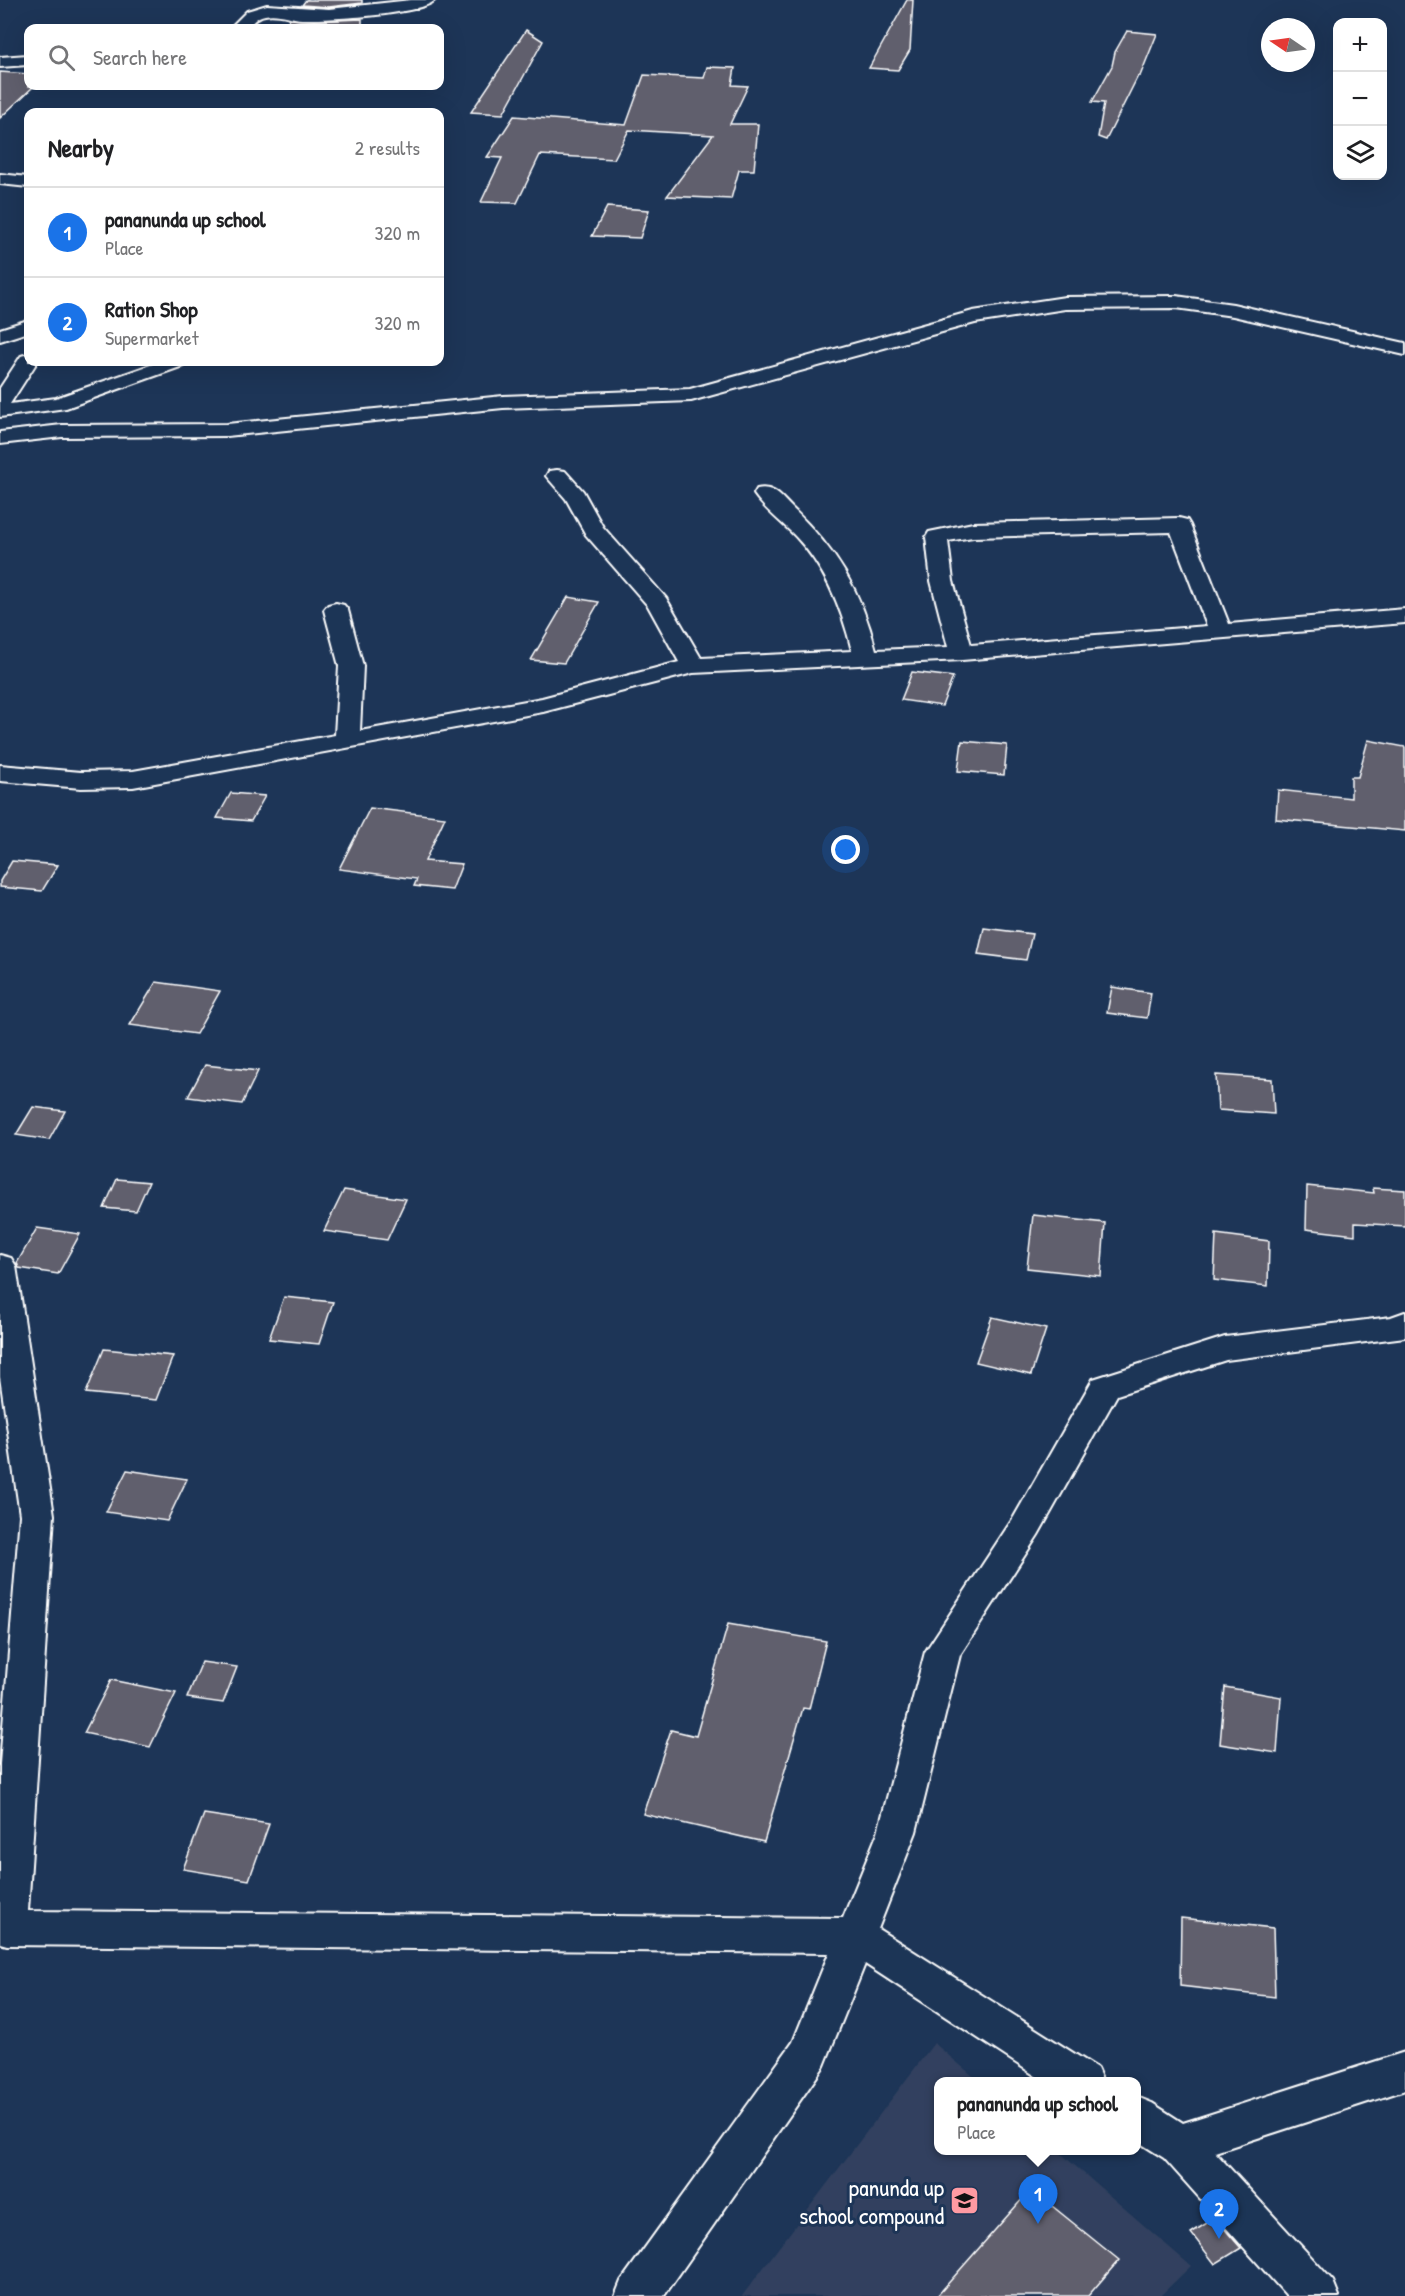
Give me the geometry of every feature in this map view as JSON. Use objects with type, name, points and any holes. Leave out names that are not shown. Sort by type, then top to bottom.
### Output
[{"type":"street","points":[[243,24],[255,13],[281,9],[301,14],[369,10],[405,6],[427,0]]},
{"type":"street","points":[[0,62],[24,60]]},
{"type":"street","points":[[0,179],[24,182]]},
{"type":"street","points":[[0,438],[62,431],[227,430],[503,402],[691,395],[973,317],[1065,303],[1176,302],[1233,310],[1405,349]]},
{"type":"street","points":[[0,335],[24,327]]},
{"type":"street","points":[[0,404],[24,366]]},
{"type":"street","points":[[0,411],[59,404],[165,366]]},
{"type":"street","points":[[557,476],[575,496],[594,530],[658,603],[693,666]]},
{"type":"street","points":[[765,494],[805,534],[825,558],[858,625],[866,659]]},
{"type":"street","points":[[962,653],[946,601],[937,556],[937,537],[973,530],[1179,525],[1220,630]]},
{"type":"street","points":[[336,610],[351,666],[347,740]]},
{"type":"street","points":[[0,773],[81,780],[134,779],[543,705],[693,666],[962,653],[1405,616]]},
{"type":"street","points":[[0,1266],[37,1515],[7,1846],[7,1929],[855,1936],[1074,2077]]},
{"type":"street","points":[[637,2296],[809,2053],[897,1833],[943,1652],[1026,1526],[1106,1387],[1225,1349],[1400,1327],[1405,1323]]},
{"type":"street","points":[[1179,2144],[1405,2070]]},
{"type":"street","points":[[1141,2120],[1179,2144],[1317,2296]]},
{"type":"shaded area","name":"panunda up school compound","points":[[934,2043],[974,2077],[934,2077],[934,2155],[1063,2155],[1191,2266],[1160,2296],[742,2296]]},
{"type":"building","points":[[306,0],[362,0],[362,3],[329,7],[302,5]]},
{"type":"building","points":[[907,0],[913,0],[910,50],[898,70],[869,68]]},
{"type":"building","points":[[290,19],[314,21],[362,19],[362,24],[286,24]]},
{"type":"building","points":[[526,30],[543,41],[503,114],[471,112]]},
{"type":"building","points":[[1127,31],[1157,34],[1140,76],[1106,140],[1098,137],[1104,103],[1092,102],[1112,66],[1115,52]]},
{"type":"building","points":[[707,67],[735,68],[732,85],[748,86],[730,124],[758,124],[754,170],[739,170],[731,199],[667,196],[713,135],[629,130],[614,159],[540,155],[517,203],[481,202],[502,158],[487,157],[514,116],[626,125],[644,75],[704,78]]},
{"type":"building","points":[[0,72],[24,74],[24,90],[30,90],[0,118]]},
{"type":"building","points":[[607,207],[649,210],[640,238],[592,236]]},
{"type":"building","points":[[568,597],[599,602],[564,663],[531,660]]},
{"type":"building","points":[[912,672],[953,677],[942,706],[901,700]]},
{"type":"building","points":[[1368,740],[1405,747],[1405,831],[1276,819],[1278,790],[1351,798],[1351,777],[1358,777]]},
{"type":"building","points":[[962,741],[1007,745],[1004,775],[958,771]]},
{"type":"building","points":[[231,793],[265,796],[251,821],[217,818]]},
{"type":"building","points":[[370,808],[445,817],[425,861],[462,864],[452,890],[414,886],[417,879],[339,869]]},
{"type":"building","points":[[12,861],[58,865],[42,891],[0,887],[0,881]]},
{"type":"building","points":[[984,928],[1032,934],[1026,960],[978,954]]},
{"type":"building","points":[[156,982],[220,991],[196,1034],[130,1025]]},
{"type":"building","points":[[1112,987],[1151,993],[1147,1018],[1107,1013]]},
{"type":"building","points":[[205,1065],[258,1071],[242,1104],[188,1097]]},
{"type":"building","points":[[1216,1075],[1272,1079],[1274,1114],[1218,1110]]},
{"type":"building","points":[[33,1107],[65,1111],[49,1140],[16,1135]]},
{"type":"building","points":[[117,1179],[149,1182],[136,1211],[104,1208]]},
{"type":"building","points":[[1307,1186],[1374,1193],[1373,1188],[1405,1190],[1405,1226],[1355,1223],[1355,1235],[1306,1229]]},
{"type":"building","points":[[344,1190],[406,1199],[387,1240],[324,1231]]},
{"type":"building","points":[[1033,1215],[1105,1223],[1101,1276],[1027,1268]]},
{"type":"building","points":[[37,1228],[80,1234],[58,1274],[19,1268],[17,1263]]},
{"type":"building","points":[[1216,1234],[1269,1241],[1268,1286],[1214,1280]]},
{"type":"building","points":[[284,1297],[333,1302],[319,1344],[269,1339]]},
{"type":"building","points":[[992,1317],[1046,1329],[1031,1375],[976,1362]]},
{"type":"building","points":[[104,1349],[173,1356],[156,1400],[86,1393]]},
{"type":"building","points":[[127,1470],[187,1479],[167,1521],[106,1512]]},
{"type":"building","points":[[728,1624],[826,1641],[809,1709],[803,1708],[764,1842],[643,1814],[671,1730],[696,1736]]},
{"type":"building","points":[[202,1662],[237,1667],[223,1703],[187,1698]]},
{"type":"building","points":[[111,1680],[176,1693],[150,1747],[84,1733]]},
{"type":"building","points":[[1225,1687],[1281,1697],[1277,1753],[1220,1744]]},
{"type":"building","points":[[204,1814],[269,1824],[249,1880],[183,1869]]},
{"type":"building","points":[[1181,1918],[1273,1928],[1275,1997],[1180,1986]]},
{"type":"building","points":[[1031,2189],[1119,2260],[1088,2296],[937,2296]]},
{"type":"building","points":[[1215,2218],[1241,2248],[1215,2264],[1191,2233]]},
{"type":"place","name":"panunda up school compound","points":[[965,2201]]},
{"type":"place","name":"pananunda up school","points":[[1038,2224]]},
{"type":"place","name":"Ration Shop","points":[[1219,2239]]}]
